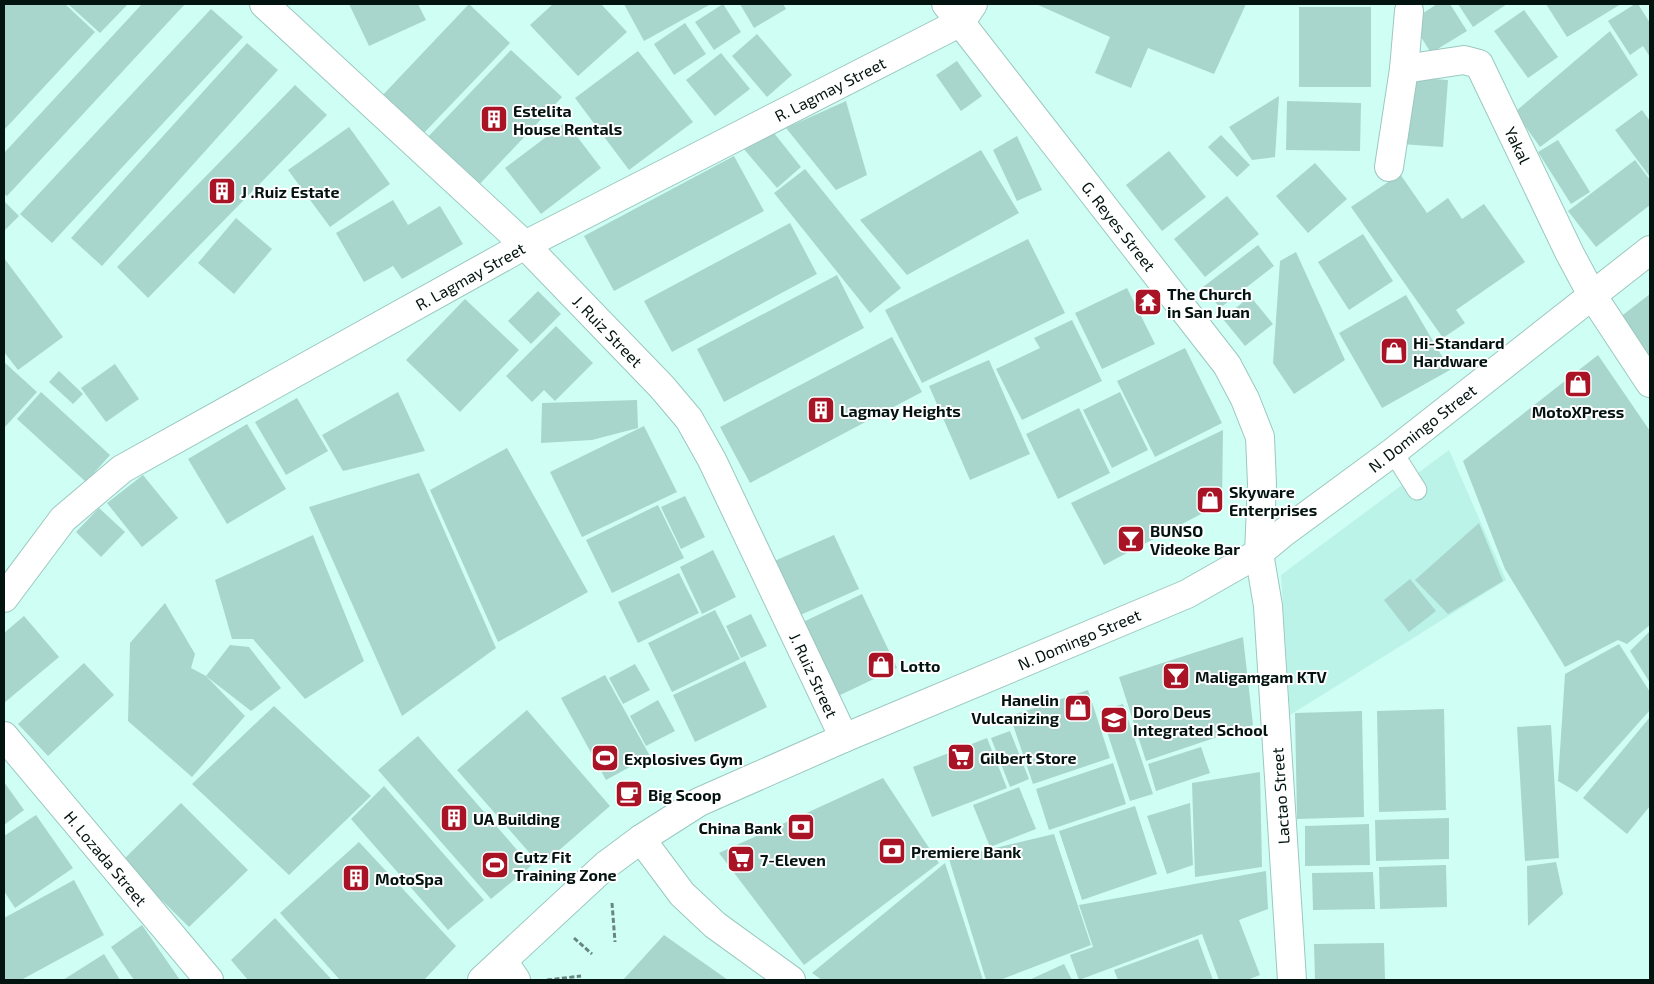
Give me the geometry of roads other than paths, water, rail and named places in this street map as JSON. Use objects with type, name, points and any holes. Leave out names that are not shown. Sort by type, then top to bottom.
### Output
[{"type":"street","name":"J. Ruiz Street","points":[[264,4],[525,245],[662,387],[689,419],[712,460],[844,738]]},
{"type":"street","name":"R. Lagmay Street","points":[[4,598],[64,519],[122,469],[525,245],[960,10]]},
{"type":"street","name":"G. Reyes Street","points":[[960,10],[1227,365],[1245,399],[1260,437],[1262,484],[1259,553]]},
{"type":"street","points":[[1389,167],[1404,69],[1409,11]]},
{"type":"street","name":"Yakal","points":[[1404,69],[1464,60],[1480,64],[1570,254],[1592,295]]},
{"type":"street","name":"N. Domingo Street","points":[[482,980],[510,971],[606,865],[640,839],[699,802],[844,738],[1187,594],[1259,553],[1283,533],[1393,452],[1650,250]]},
{"type":"street","points":[[1592,295],[1650,383]]},
{"type":"street","name":"Lactao Street","points":[[1259,553],[1268,606],[1292,980]]},
{"type":"street","name":"H. Lozada Street","points":[[4,736],[209,980]]},
{"type":"street","points":[[640,839],[682,894],[715,924],[791,980]]},
{"type":"lane","points":[[1393,452],[1416,490]]},
{"type":"place","name":"Estelita House Rentals","points":[[494,119]]},
{"type":"place","name":"J .Ruiz Estate","points":[[222,191]]},
{"type":"place","name":"The Church in San Juan","points":[[1148,302]]},
{"type":"place","name":"Hi-Standard Hardware","points":[[1394,351]]},
{"type":"place","name":"MotoXPress","points":[[1578,384]]},
{"type":"place","name":"Lagmay Heights","points":[[821,410]]},
{"type":"place","name":"Skyware Enterprises","points":[[1210,500]]},
{"type":"place","name":"BUNSO Videoke Bar","points":[[1131,539]]},
{"type":"place","name":"Lotto","points":[[881,665]]},
{"type":"place","name":"Maligamgam KTV","points":[[1176,676]]},
{"type":"place","name":"Hanelin Vulcanizing","points":[[1078,708]]},
{"type":"place","name":"Doro Deus Integrated School","points":[[1114,720]]},
{"type":"place","name":"Gilbert Store","points":[[961,757]]},
{"type":"place","name":"Explosives Gym","points":[[605,758]]},
{"type":"place","name":"Big Scoop","points":[[629,794]]},
{"type":"place","name":"UA Building","points":[[454,818]]},
{"type":"place","name":"China Bank","points":[[801,827]]},
{"type":"place","name":"Premiere Bank","points":[[892,851]]},
{"type":"place","name":"7-Eleven","points":[[741,859]]},
{"type":"place","name":"Cutz Fit Training Zone","points":[[495,865]]},
{"type":"place","name":"MotoSpa","points":[[356,878]]}]
